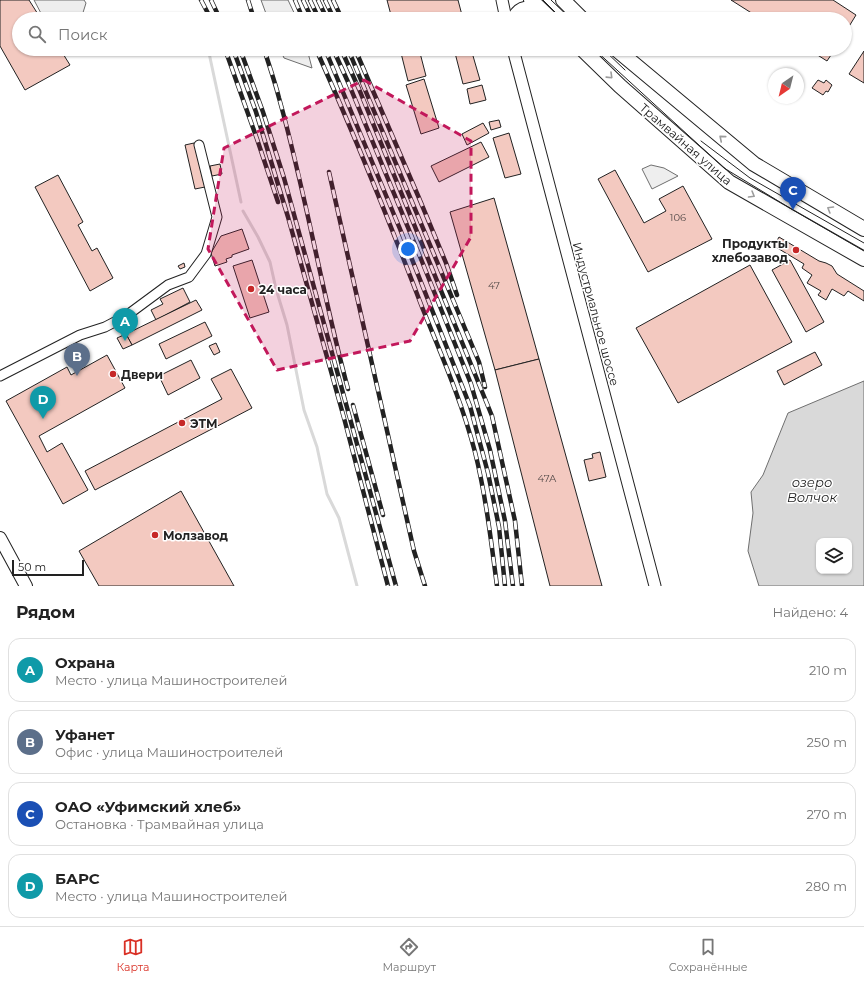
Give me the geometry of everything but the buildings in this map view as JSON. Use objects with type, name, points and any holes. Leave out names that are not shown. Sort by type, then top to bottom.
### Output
[{"type":"main road","points":[[532,0],[544,12]]},
{"type":"main road","points":[[563,0],[575,12]]},
{"type":"main road","name":"Трамвайная улица","points":[[589,56],[620,86],[729,182],[864,259]]},
{"type":"main road","points":[[624,56],[754,164],[864,229]]},
{"type":"main road","points":[[0,538],[26,586]]},
{"type":"street","points":[[502,0],[505,12]]},
{"type":"street","points":[[516,12],[520,8],[530,7],[541,12]]},
{"type":"street","name":"Индустриальное шоссе","points":[[515,56],[654,586]]},
{"type":"street","points":[[0,376],[80,335],[100,329],[119,320],[168,285],[189,277],[206,254],[217,217],[200,145]]},
{"type":"highlighted area","points":[[364,80],[471,141],[471,237],[410,341],[277,370],[208,249],[224,148]]},
{"type":"shaded area","points":[[34,0],[84,0],[86,3],[83,12],[40,12]]},
{"type":"shaded area","points":[[261,0],[288,0],[294,12],[265,12]]},
{"type":"shaded area","points":[[283,56],[309,56],[312,68],[284,58]]},
{"type":"shaded area","points":[[651,165],[664,168],[678,176],[652,189],[642,169]]},
{"type":"water","name":"озеро Волчок","points":[[864,381],[864,586],[759,586],[748,551],[753,513],[751,492],[763,475],[788,413]]},
{"type":"waterway","points":[[210,56],[241,202]]},
{"type":"waterway","points":[[243,211],[270,262],[276,289],[287,325],[304,410],[317,447],[327,494],[339,518],[357,586]]},
{"type":"tram line","points":[[543,0],[555,12]]},
{"type":"tram line","points":[[551,0],[564,12]]},
{"type":"tram line","points":[[602,56],[724,168],[864,251]]},
{"type":"tram line","points":[[610,56],[625,70]]},
{"type":"tram line","points":[[701,141],[750,178],[864,243]]},
{"type":"railway","points":[[201,0],[207,12]]},
{"type":"railway","points":[[211,0],[217,12]]},
{"type":"railway","points":[[248,0],[252,12]]},
{"type":"railway","points":[[295,0],[300,12]]},
{"type":"railway","points":[[303,0],[309,12]]},
{"type":"railway","points":[[310,0],[316,12]]},
{"type":"railway","points":[[318,0],[324,12]]},
{"type":"railway","points":[[325,0],[331,12]]},
{"type":"railway","points":[[333,0],[339,12]]},
{"type":"railway","points":[[227,56],[278,202]]},
{"type":"railway","points":[[236,56],[256,112],[288,217],[344,418],[388,586]]},
{"type":"railway","points":[[243,56],[263,112],[284,178],[396,586]]},
{"type":"railway","points":[[266,56],[289,134],[330,317],[348,389]]},
{"type":"railway","points":[[319,56],[384,210],[451,378],[464,415],[475,452],[482,485],[497,586]]},
{"type":"railway","points":[[328,56],[400,229],[470,406],[488,473],[499,527],[505,586]]},
{"type":"railway","points":[[336,56],[421,259],[471,384],[490,450],[505,521],[513,586]]},
{"type":"railway","points":[[344,56],[492,416],[515,521],[522,586]]},
{"type":"railway","points":[[351,56],[479,362],[485,387]]},
{"type":"railway","points":[[358,56],[446,263],[457,295]]},
{"type":"railway","points":[[329,172],[414,551],[425,586]]},
{"type":"railway","points":[[353,405],[383,515]]},
{"type":"place","name":"ОАО «Уфимский хлеб»","points":[[793,210]]},
{"type":"place","name":"Продукты хлебозавод","points":[[796,250]]},
{"type":"place","name":"24 часа","points":[[251,289]]},
{"type":"place","name":"Охрана","points":[[125,341]]},
{"type":"place","name":"Двери","points":[[113,374]]},
{"type":"place","name":"Уфанет","points":[[77,376]]},
{"type":"place","name":"БАРС","points":[[43,419]]},
{"type":"place","name":"ЭТМ","points":[[182,423]]},
{"type":"place","name":"Молзавод","points":[[155,535]]}]
